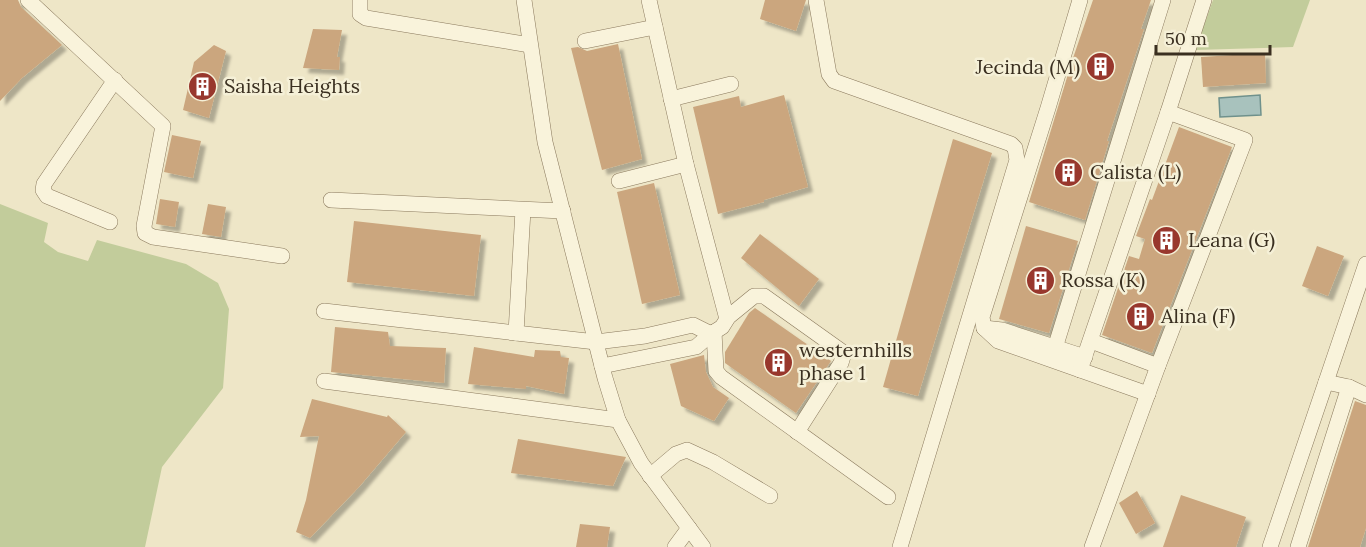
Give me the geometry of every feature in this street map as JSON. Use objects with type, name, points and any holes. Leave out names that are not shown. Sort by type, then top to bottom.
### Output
[{"type":"street","points":[[28,0],[163,126],[144,226],[146,233],[153,237],[282,256]]},
{"type":"street","points":[[360,0],[360,14],[366,18],[530,45]]},
{"type":"street","points":[[524,0],[545,142],[618,420],[641,463],[703,547]]},
{"type":"street","points":[[649,0],[686,164],[727,318]]},
{"type":"street","points":[[816,0],[830,74],[834,81],[1011,144],[1017,153],[1017,160],[900,547]]},
{"type":"street","points":[[1080,0],[982,317],[984,328],[998,341],[1083,364]]},
{"type":"street","points":[[1055,348],[1163,0]]},
{"type":"street","points":[[1083,364],[1204,0]]},
{"type":"street","points":[[585,41],[655,27]]},
{"type":"street","points":[[110,222],[47,196],[43,190],[44,184],[115,80]]},
{"type":"street","points":[[671,99],[731,84]]},
{"type":"street","points":[[1092,547],[1158,366],[1245,140],[1168,112]]},
{"type":"street","points":[[619,181],[686,164]]},
{"type":"street","points":[[331,200],[563,211]]},
{"type":"street","points":[[516,333],[523,210]]},
{"type":"street","points":[[1270,547],[1366,264]]},
{"type":"street","points":[[602,366],[696,347],[722,327],[727,318],[754,296],[764,296],[843,353],[841,363],[797,432]]},
{"type":"street","points":[[324,311],[596,342],[645,336],[693,325],[712,333]]},
{"type":"street","points":[[984,328],[1002,330],[1055,348],[1083,364],[1148,394]]},
{"type":"street","points":[[712,333],[716,370],[721,377],[888,497]]},
{"type":"street","points":[[1091,341],[1158,366]]},
{"type":"street","points":[[324,381],[618,420]]},
{"type":"street","points":[[1326,382],[1349,387],[1366,395]]},
{"type":"street","points":[[1298,547],[1349,387]]},
{"type":"street","points":[[650,476],[676,454],[687,450],[713,462],[770,496]]},
{"type":"street","points":[[675,547],[689,528]]},
{"type":"green space","points":[[1213,0],[1310,0],[1293,47],[1195,50]]},
{"type":"green space","points":[[0,204],[48,223],[44,242],[58,252],[88,261],[97,240],[186,264],[218,283],[229,309],[223,388],[162,467],[145,547],[0,547]]},
{"type":"water","points":[[1260,95],[1261,115],[1220,117],[1219,98]]},
{"type":"building","points":[[0,0],[18,0],[21,7],[62,45],[22,78],[0,101]]},
{"type":"building","points":[[765,0],[806,0],[796,31],[760,19]]},
{"type":"building","points":[[1093,0],[1151,0],[1085,220],[1029,202]]},
{"type":"building","points":[[313,29],[342,30],[337,57],[340,57],[339,70],[303,68]]},
{"type":"building","points":[[618,44],[642,159],[602,170],[571,48],[578,47],[587,51]]},
{"type":"building","name":"Saisha Heights","points":[[214,45],[226,51],[209,118],[183,110],[194,62]]},
{"type":"building","points":[[1265,53],[1266,83],[1203,87],[1201,57]]},
{"type":"building","points":[[784,95],[808,187],[718,214],[693,107],[739,96],[741,107]]},
{"type":"building","points":[[1179,127],[1232,147],[1152,353],[1102,335],[1129,256],[1139,259],[1145,239],[1136,236]]},
{"type":"building","points":[[172,135],[201,141],[193,178],[164,172]]},
{"type":"building","points":[[953,139],[992,153],[918,396],[883,387]]},
{"type":"building","points":[[654,183],[680,295],[642,304],[617,192]]},
{"type":"building","points":[[160,199],[179,202],[175,227],[156,224]]},
{"type":"building","points":[[208,204],[226,207],[221,237],[202,234]]},
{"type":"building","points":[[354,221],[481,235],[474,296],[347,282]]},
{"type":"building","name":"Rossa (K)","points":[[1026,226],[1078,241],[1049,333],[999,319]]},
{"type":"building","points":[[760,234],[819,279],[799,306],[741,258]]},
{"type":"building","points":[[1317,246],[1344,256],[1328,296],[1302,286]]},
{"type":"building","name":"westernhills phase 1","points":[[755,308],[831,361],[796,413],[725,363],[725,352],[749,313]]},
{"type":"building","points":[[335,327],[388,332],[390,346],[446,348],[444,383],[331,372]]},
{"type":"building","points":[[474,347],[534,357],[535,350],[560,351],[561,357],[569,358],[564,394],[526,386],[526,389],[468,384]]},
{"type":"building","points":[[704,355],[706,372],[713,387],[729,398],[714,421],[681,406],[670,364]]},
{"type":"building","points":[[312,399],[387,417],[388,415],[406,432],[359,487],[310,538],[296,532],[306,500],[319,436],[300,437]]},
{"type":"building","points":[[1355,401],[1366,405],[1366,528],[1360,547],[1308,547]]},
{"type":"building","points":[[518,439],[626,457],[613,486],[511,473]]},
{"type":"building","points":[[1137,491],[1155,523],[1136,534],[1119,503]]},
{"type":"building","points":[[1181,495],[1246,517],[1236,547],[1163,547]]},
{"type":"building","points":[[580,524],[610,527],[607,547],[576,547]]},
{"type":"place","name":"Jecinda (M)","points":[[1101,67]]},
{"type":"place","name":"Saisha Heights","points":[[203,86]]},
{"type":"place","name":"Calista (L)","points":[[1069,172]]},
{"type":"place","name":"Leana (G)","points":[[1167,240]]},
{"type":"place","name":"Rossa (K)","points":[[1040,280]]},
{"type":"place","name":"Alina (F)","points":[[1140,316]]},
{"type":"place","name":"westernhills phase 1","points":[[778,362]]}]
